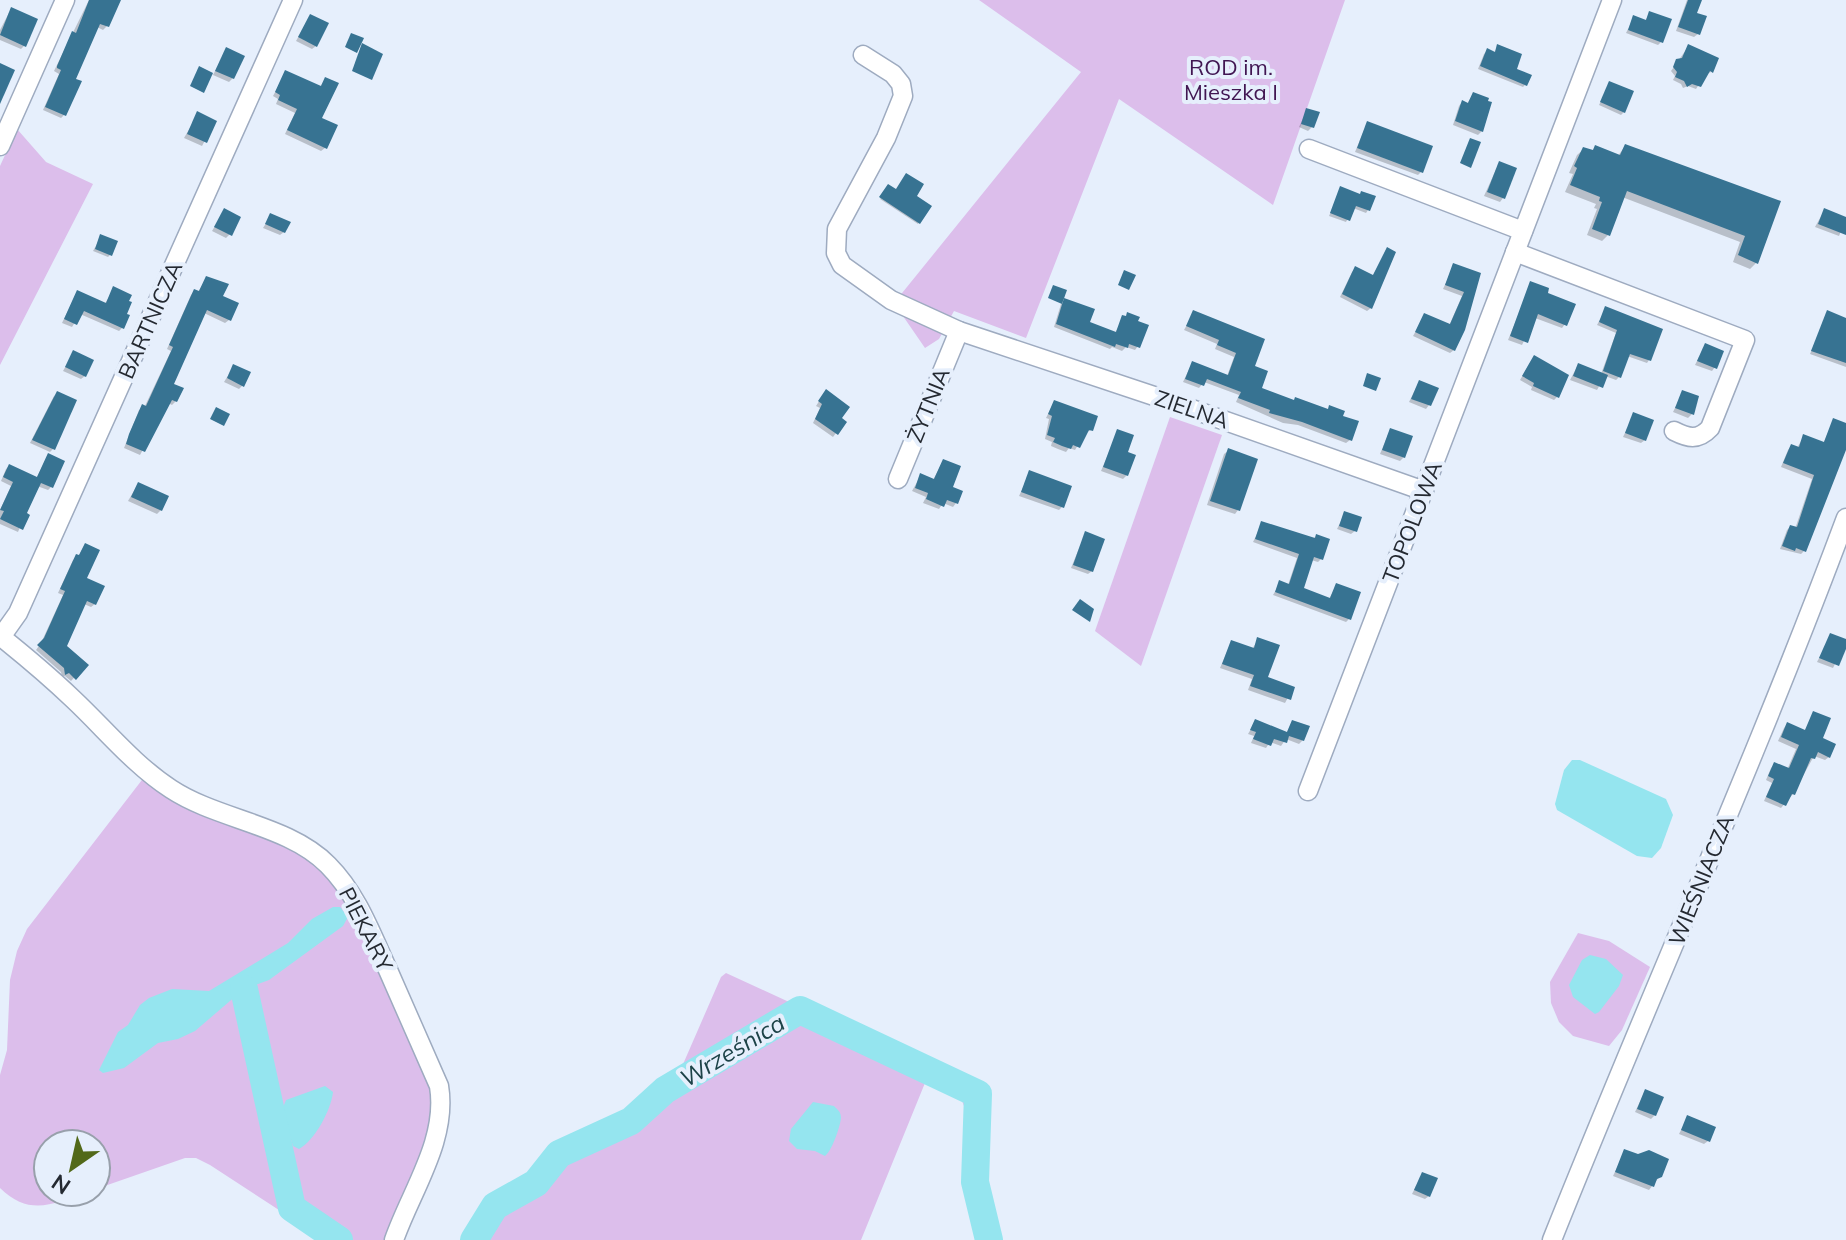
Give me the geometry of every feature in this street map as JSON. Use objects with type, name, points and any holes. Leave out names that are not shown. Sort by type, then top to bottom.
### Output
[{"type":"street","points":[[0,146],[65,0]]},
{"type":"street","name":"BARTNICZA","points":[[1,636],[18,613],[293,0]]},
{"type":"street","name":"TOPOLOWA","points":[[1308,791],[1612,0]]},
{"type":"street","name":"ZIELNA","points":[[863,55],[893,74],[901,84],[903,96],[886,138],[837,229],[835,242],[838,260],[891,300],[959,331],[1424,491]]},
{"type":"street","points":[[1309,149],[1523,231]]},
{"type":"street","points":[[1515,252],[1745,340],[1710,428],[1703,435],[1688,438],[1674,431]]},
{"type":"street","name":"ŻYTNIA","points":[[898,479],[959,331]]},
{"type":"street","name":"WIEŚNIACZA","points":[[1552,1240],[1813,606],[1846,518]]},
{"type":"street","name":"PIEKARY","points":[[1,636],[170,789],[204,808],[283,836],[326,862],[344,883],[374,938],[439,1086],[441,1100],[423,1175],[394,1240]]},
{"type":"green space","name":"ROD im. Mieszka I","points":[[979,0],[1345,0],[1273,205],[1119,99],[1026,338],[954,311],[939,339],[925,348],[894,303],[1081,72]]},
{"type":"green space","points":[[17,129],[46,162],[93,184],[0,365],[0,166]]},
{"type":"green space","points":[[1170,417],[1222,435],[1141,666],[1095,631]]},
{"type":"green space","points":[[145,776],[301,852],[341,888],[431,1082],[433,1102],[428,1143],[388,1240],[325,1240],[196,1158],[185,1158],[112,1183],[112,1128],[32,1128],[32,1205],[21,1203],[0,1188],[0,1075],[7,1050],[10,980],[17,951],[27,929]]},
{"type":"green space","points":[[1578,933],[1609,941],[1650,967],[1622,1030],[1609,1046],[1573,1036],[1559,1022],[1551,1003],[1550,982]]},
{"type":"green space","points":[[726,973],[980,1090],[980,1181],[993,1240],[980,1240],[968,1193],[964,1106],[961,1098],[927,1078],[861,1240],[470,1240],[493,1203],[535,1179],[556,1151],[611,1127],[609,1134],[633,1125],[668,1092],[685,1082],[677,1078],[721,977]]},
{"type":"water","points":[[1572,760],[1580,760],[1666,799],[1673,815],[1661,848],[1652,858],[1637,856],[1557,810],[1555,804],[1564,770]]},
{"type":"water","points":[[333,907],[340,907],[348,917],[343,926],[269,980],[244,989],[195,1031],[158,1043],[124,1068],[103,1073],[99,1070],[118,1032],[128,1025],[140,1005],[149,998],[172,989],[209,991],[288,943],[312,919]]},
{"type":"water","points":[[1590,955],[1606,959],[1623,975],[1619,986],[1595,1014],[1573,997],[1569,985],[1582,960]]},
{"type":"water","points":[[325,1086],[333,1092],[329,1107],[316,1132],[299,1149],[293,1146],[282,1110],[286,1100]]},
{"type":"water","points":[[813,1102],[834,1106],[841,1116],[835,1138],[825,1156],[815,1151],[797,1149],[789,1141],[791,1129]]},
{"type":"building","points":[[89,0],[121,0],[109,27],[100,24],[76,79],[82,81],[66,116],[45,107],[61,70],[57,66],[72,31],[76,33]]},
{"type":"building","points":[[1688,0],[1702,0],[1697,13],[1707,16],[1700,35],[1678,27]]},
{"type":"building","points":[[11,7],[38,19],[26,47],[0,35]]},
{"type":"building","points":[[1649,11],[1672,19],[1663,43],[1628,30],[1633,15],[1646,20]]},
{"type":"building","points":[[310,14],[329,23],[317,47],[298,37]]},
{"type":"building","points":[[351,33],[364,38],[357,53],[345,47]]},
{"type":"building","points":[[362,43],[383,54],[372,80],[352,71]]},
{"type":"building","points":[[1497,44],[1522,54],[1517,69],[1532,75],[1527,86],[1480,66],[1487,48],[1495,52]]},
{"type":"building","points":[[1688,44],[1719,58],[1713,73],[1710,71],[1701,87],[1692,84],[1687,87],[1684,81],[1675,77],[1677,72],[1673,67],[1676,59],[1682,58]]},
{"type":"building","points":[[226,47],[245,56],[234,79],[215,71]]},
{"type":"building","points":[[0,63],[15,70],[0,104]]},
{"type":"building","points":[[199,66],[213,73],[204,93],[190,86]]},
{"type":"building","points":[[285,70],[321,86],[325,77],[339,83],[322,118],[338,125],[327,149],[287,130],[297,109],[278,100],[280,95],[275,92]]},
{"type":"building","points":[[1609,81],[1634,91],[1625,113],[1600,102]]},
{"type":"building","points":[[1473,92],[1492,102],[1483,132],[1455,121],[1462,100],[1468,103]]},
{"type":"building","points":[[1306,108],[1320,112],[1314,128],[1301,124]]},
{"type":"building","points":[[197,111],[217,121],[207,143],[187,134]]},
{"type":"building","points":[[1367,121],[1433,146],[1423,173],[1357,148]]},
{"type":"building","points":[[1470,138],[1481,142],[1471,168],[1460,163]]},
{"type":"building","points":[[1625,144],[1781,201],[1758,264],[1738,255],[1745,236],[1627,191],[1610,236],[1592,229],[1602,202],[1599,201],[1600,197],[1570,185],[1577,168],[1574,166],[1583,147],[1593,150],[1595,145],[1620,155]]},
{"type":"building","points":[[1499,161],[1517,168],[1505,199],[1487,192]]},
{"type":"building","points":[[906,173],[924,184],[917,196],[932,206],[920,224],[879,197],[888,184],[896,189]]},
{"type":"building","points":[[1340,186],[1376,196],[1370,211],[1356,206],[1350,221],[1330,213]]},
{"type":"building","points":[[224,208],[241,217],[232,236],[214,227]]},
{"type":"building","points":[[1824,208],[1846,217],[1846,235],[1818,224]]},
{"type":"building","points":[[270,213],[291,222],[285,233],[265,224]]},
{"type":"building","points":[[100,234],[118,241],[112,256],[95,249]]},
{"type":"building","points":[[1387,247],[1396,252],[1372,309],[1342,294],[1355,266],[1373,275]]},
{"type":"building","points":[[1453,263],[1481,273],[1465,330],[1455,351],[1415,332],[1424,313],[1450,324],[1464,292],[1445,285]]},
{"type":"building","points":[[1124,270],[1136,275],[1129,290],[1118,285]]},
{"type":"building","points":[[206,276],[229,284],[223,296],[239,303],[231,321],[207,310],[174,384],[184,388],[177,402],[172,400],[145,452],[126,444],[129,434],[142,404],[146,406],[173,347],[169,345],[194,289],[199,291]]},
{"type":"building","points":[[1530,281],[1549,288],[1548,293],[1576,304],[1567,326],[1538,314],[1528,343],[1510,336]]},
{"type":"building","points":[[1053,285],[1067,290],[1062,304],[1048,298]]},
{"type":"building","points":[[113,286],[132,295],[127,314],[130,315],[124,329],[84,311],[77,325],[64,319],[77,290],[106,303]]},
{"type":"building","points":[[1064,298],[1095,309],[1090,322],[1116,332],[1122,315],[1126,316],[1127,312],[1140,317],[1138,321],[1149,325],[1140,348],[1129,344],[1128,348],[1116,344],[1115,347],[1056,324]]},
{"type":"building","points":[[1605,306],[1663,329],[1651,361],[1630,354],[1621,378],[1603,371],[1617,330],[1599,322]]},
{"type":"building","points":[[1193,310],[1265,339],[1255,366],[1268,371],[1262,388],[1294,400],[1295,397],[1328,409],[1329,405],[1345,411],[1343,416],[1359,421],[1352,441],[1269,413],[1270,410],[1238,398],[1241,392],[1207,379],[1204,386],[1185,379],[1192,361],[1228,375],[1236,353],[1217,345],[1219,340],[1186,326]]},
{"type":"building","points":[[1827,310],[1846,318],[1846,363],[1811,351]]},
{"type":"building","points":[[1705,343],[1724,351],[1717,369],[1697,361]]},
{"type":"building","points":[[73,350],[94,360],[86,377],[65,367]]},
{"type":"building","points":[[1534,355],[1569,375],[1559,398],[1533,386],[1534,383],[1522,376]]},
{"type":"building","points":[[1578,363],[1608,375],[1603,388],[1573,376]]},
{"type":"building","points":[[233,364],[251,372],[244,387],[227,378]]},
{"type":"building","points":[[1367,373],[1381,378],[1376,391],[1363,386]]},
{"type":"building","points":[[1419,380],[1439,388],[1431,406],[1411,399]]},
{"type":"building","points":[[826,389],[850,407],[842,418],[847,422],[838,435],[815,419],[822,404],[818,401]]},
{"type":"building","points":[[1682,390],[1699,396],[1694,415],[1675,408]]},
{"type":"building","points":[[57,391],[77,400],[55,450],[32,440]]},
{"type":"building","points":[[1054,400],[1098,416],[1093,431],[1089,430],[1080,448],[1062,446],[1047,435],[1052,416],[1048,414]]},
{"type":"building","points":[[216,407],[230,414],[224,426],[210,419]]},
{"type":"building","points":[[1633,412],[1654,420],[1646,441],[1625,433]]},
{"type":"building","points":[[1833,418],[1846,423],[1846,450],[1806,552],[1796,548],[1795,551],[1782,546],[1790,525],[1797,527],[1814,475],[1783,463],[1791,444],[1799,447],[1803,434],[1824,442]]},
{"type":"building","points":[[1390,428],[1413,436],[1405,458],[1382,450]]},
{"type":"building","points":[[1117,429],[1134,435],[1128,452],[1136,455],[1128,476],[1103,467]]},
{"type":"building","points":[[1228,448],[1258,459],[1240,511],[1210,501]]},
{"type":"building","points":[[48,453],[65,461],[53,488],[41,483],[23,530],[0,519],[4,511],[0,510],[13,482],[3,477],[9,464],[37,477]]},
{"type":"building","points":[[943,459],[961,466],[953,487],[963,491],[958,504],[947,500],[944,507],[926,499],[928,493],[915,488],[920,473],[934,479]]},
{"type":"building","points":[[1029,470],[1072,486],[1064,508],[1021,492]]},
{"type":"building","points":[[138,482],[169,496],[162,511],[131,497]]},
{"type":"building","points":[[1344,511],[1362,517],[1357,532],[1339,526]]},
{"type":"building","points":[[1261,521],[1315,538],[1316,534],[1330,539],[1323,560],[1314,557],[1304,588],[1330,598],[1336,583],[1361,592],[1351,620],[1275,592],[1279,580],[1289,584],[1299,554],[1255,539]]},
{"type":"building","points":[[1085,531],[1105,539],[1093,572],[1073,565]]},
{"type":"building","points":[[85,543],[100,550],[87,578],[105,586],[96,605],[87,601],[67,646],[89,665],[76,680],[69,673],[65,675],[64,668],[37,645],[44,638],[65,591],[60,589],[76,554],[79,555]]},
{"type":"building","points":[[1080,599],[1094,609],[1090,622],[1072,610]]},
{"type":"building","points":[[1830,633],[1846,639],[1846,649],[1839,666],[1819,658]]},
{"type":"building","points":[[1257,637],[1280,645],[1268,677],[1295,687],[1291,700],[1250,686],[1254,675],[1222,664],[1231,640],[1254,648]]},
{"type":"building","points":[[1813,711],[1831,718],[1823,738],[1836,744],[1830,758],[1818,752],[1815,759],[1811,758],[1795,795],[1792,794],[1786,806],[1766,797],[1774,779],[1768,776],[1774,762],[1789,768],[1799,745],[1781,737],[1787,722],[1805,730]]},
{"type":"building","points":[[1255,719],[1287,732],[1292,720],[1310,726],[1304,741],[1289,736],[1287,743],[1274,739],[1271,746],[1253,739],[1256,732],[1250,730]]},
{"type":"building","points":[[1645,1089],[1664,1097],[1656,1116],[1637,1109]]},
{"type":"building","points":[[1687,1115],[1716,1127],[1710,1142],[1681,1130]]},
{"type":"building","points":[[1624,1149],[1638,1154],[1649,1150],[1669,1159],[1654,1187],[1615,1172]]},
{"type":"building","points":[[1422,1172],[1438,1178],[1430,1197],[1414,1190]]},
{"type":"waterway","name":"Wrześnica","points":[[244,989],[292,1208],[339,1240]]},
{"type":"waterway","name":"Wrześnica","points":[[474,1240],[495,1206],[536,1183],[559,1154],[631,1121],[665,1090],[800,1010],[978,1094],[975,1182],[989,1240]]}]
